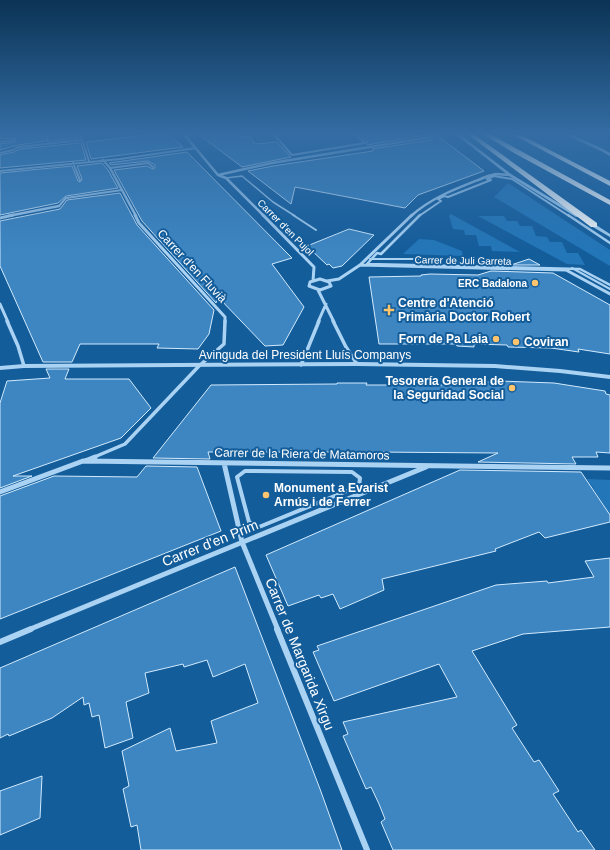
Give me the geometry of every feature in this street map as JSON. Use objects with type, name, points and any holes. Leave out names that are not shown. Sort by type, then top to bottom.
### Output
[{"type":"highway","points":[[523,173],[594,225]]},
{"type":"highway","points":[[554,173],[610,203]]},
{"type":"highway","points":[[588,173],[610,184]]},
{"type":"highway","points":[[600,173],[610,177]]},
{"type":"street","points":[[77,173],[80,180]]},
{"type":"street","name":"Carrer d'en Fluvià","points":[[83,461],[125,444],[199,366],[224,344],[225,317],[139,223],[113,173]]},
{"type":"street","points":[[216,173],[218,175],[228,173]]},
{"type":"street","points":[[507,173],[610,236]]},
{"type":"street","points":[[313,280],[320,279],[327,281],[339,279],[360,265],[419,209],[438,196],[488,176],[496,174],[510,175]]},
{"type":"street","name":"Carrer d'en Pujol","points":[[218,175],[226,178],[314,267],[313,280],[309,286],[318,290]]},
{"type":"street","points":[[610,243],[512,179],[494,176],[487,178],[491,180],[448,197],[444,196],[438,199],[441,200],[421,214],[381,254],[377,253],[367,264],[580,269],[610,285]]},
{"type":"street","points":[[0,218],[59,206],[66,198],[122,190]]},
{"type":"street","name":"Carrer de Juli Garreta","points":[[360,265],[566,270],[610,294]]},
{"type":"street","points":[[327,281],[330,284],[329,287],[325,290],[318,290],[346,347],[357,364]]},
{"type":"street","points":[[0,304],[18,346],[24,366]]},
{"type":"street","points":[[301,365],[326,304]]},
{"type":"street","name":"Avinguda del President Lluís Companys","points":[[0,368],[24,366],[357,364],[495,366],[610,377]]},
{"type":"street","name":"Carrer de la Riera de Matamoros","points":[[0,492],[83,461],[610,468]]},
{"type":"street","name":"Carrer de Margarida Xirgu","points":[[224,463],[242,542],[367,850]]},
{"type":"street","name":"Carrer d'en Prim","points":[[0,642],[428,466]]},
{"type":"street","points":[[245,471],[352,472],[360,478],[359,486],[259,527],[249,522],[237,477],[245,471]]},
{"type":"lane","points":[[226,178],[242,176],[273,202],[316,230]]},
{"type":"lane","points":[[367,259],[431,259]]},
{"type":"lane","points":[[570,268],[610,289]]},
{"type":"shaded area","points":[[508,183],[610,250],[610,266],[494,197]]},
{"type":"shaded area","points":[[451,214],[520,252],[492,251],[491,246],[479,246],[476,235],[465,235],[464,230],[453,229],[449,216]]},
{"type":"shaded area","points":[[478,216],[504,216],[507,221],[517,221],[520,226],[532,226],[536,236],[547,237],[550,242],[562,242],[567,253],[578,253],[585,265],[567,264]]},
{"type":"shaded area","points":[[419,239],[434,240],[462,251],[463,256],[403,254]]},
{"type":"shaded area","points":[[587,479],[610,480],[610,515],[609,513]]},
{"type":"building","points":[[0,173],[75,173],[78,181],[80,182],[82,179],[80,173],[109,173],[118,188],[66,196],[58,203],[0,215]]},
{"type":"building","points":[[115,173],[207,173],[292,258],[272,264],[304,307],[283,345],[265,346],[218,297],[216,303],[142,221]]},
{"type":"building","points":[[250,173],[479,173],[418,195],[405,208],[295,187],[291,204]]},
{"type":"building","points":[[120,193],[137,225],[214,310],[209,334],[198,349],[157,348],[159,344],[80,344],[72,362],[43,362],[0,266],[0,221],[60,209],[67,200]]},
{"type":"building","points":[[349,229],[374,235],[342,266],[333,268],[329,264],[327,265],[307,246]]},
{"type":"building","points":[[529,259],[540,265],[511,265]]},
{"type":"building","points":[[491,271],[553,273],[610,305],[610,354],[578,349],[579,352],[551,348],[508,347],[507,345],[474,344],[474,347],[457,346],[456,344],[379,344],[369,277],[421,276],[430,274],[478,275]]},
{"type":"building","points":[[46,369],[69,369],[65,379],[129,379],[151,408],[121,438],[13,476],[32,476],[0,488],[0,403],[7,381],[50,378]]},
{"type":"building","points":[[499,381],[554,383],[605,391],[606,394],[610,395],[610,453],[596,452],[598,457],[572,457],[576,464],[478,462],[498,453],[372,452],[372,454],[335,454],[335,452],[208,452],[210,459],[153,458],[211,385],[367,383],[366,385],[486,385],[485,382],[500,382]]},
{"type":"building","points":[[146,466],[197,467],[221,531],[0,619],[0,496],[54,476],[137,477]]},
{"type":"building","points":[[460,470],[581,472],[610,515],[610,522],[545,538],[539,532],[495,549],[496,551],[382,579],[384,590],[340,609],[333,594],[321,598],[319,595],[288,606],[266,555]]},
{"type":"building","points":[[610,558],[610,627],[523,634],[472,651],[517,725],[512,728],[534,762],[539,760],[559,791],[553,794],[578,832],[581,830],[595,850],[393,850],[381,822],[385,819],[379,804],[371,787],[366,789],[343,736],[348,734],[343,722],[457,697],[439,664],[334,701],[313,652],[319,650],[317,646],[496,585],[547,581],[548,583],[594,577],[585,561]]},
{"type":"building","points":[[235,567],[342,850],[141,850],[137,825],[131,827],[123,789],[129,786],[122,751],[170,728],[176,751],[217,743],[211,721],[258,703],[245,664],[213,677],[207,660],[184,667],[183,664],[145,673],[149,693],[126,702],[133,738],[105,748],[99,715],[92,717],[89,703],[84,705],[83,697],[52,718],[9,736],[8,734],[0,738],[0,668]]},
{"type":"building","points":[[42,776],[40,818],[0,835],[0,791]]},
{"type":"place","name":"ERC Badalona","points":[[535,283]]},
{"type":"place","name":"Centre d'Atenció Primària Doctor Robert","points":[[389,310]]},
{"type":"place","name":"Forn de Pa Laia","points":[[496,339]]},
{"type":"place","name":"Coviran","points":[[516,342]]},
{"type":"place","name":"Tesorería General de la Seguridad Social","points":[[512,388]]},
{"type":"place","name":"Monument a Evarist Arnús i de Ferrer","points":[[266,495]]}]
